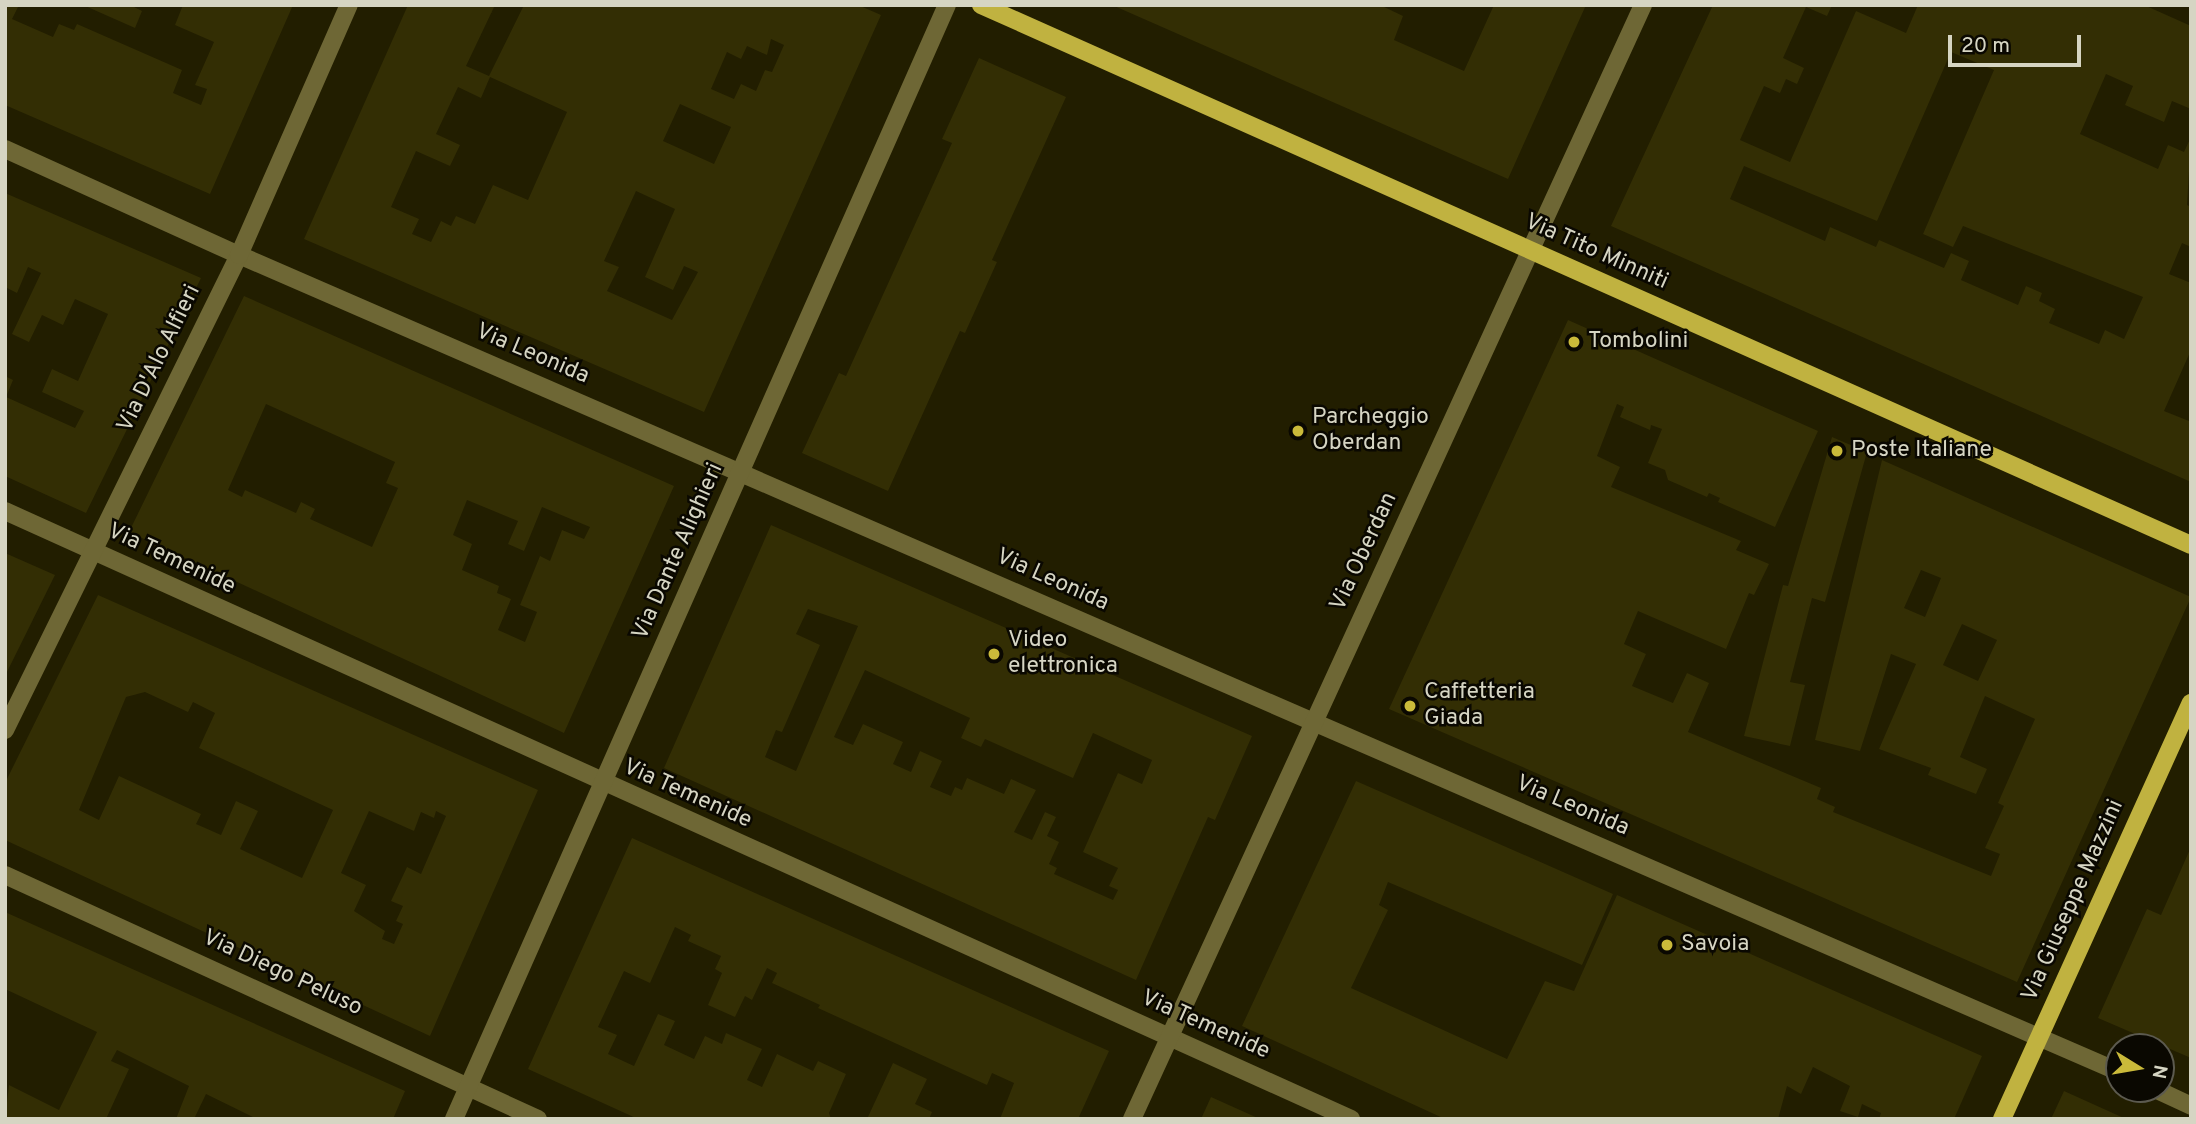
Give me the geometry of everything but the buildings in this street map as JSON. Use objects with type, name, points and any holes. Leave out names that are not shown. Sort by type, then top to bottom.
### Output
[{"type":"main road","name":"Via Tito Minniti","points":[[981,5],[2191,545]]},
{"type":"main road","name":"Via Giuseppe Mazzini","points":[[2002,1119],[2191,703]]},
{"type":"street","name":"Via D'Alo Alfieri","points":[[5,730],[239,255],[349,5]]},
{"type":"street","name":"Via Dante Alighieri","points":[[454,1119],[947,5]]},
{"type":"street","name":"Via Oberdan","points":[[1132,1119],[1643,5]]},
{"type":"street","name":"Via Leonida","points":[[5,149],[239,255],[2105,1066]]},
{"type":"street","name":"Via Temenide","points":[[5,511],[603,784],[1351,1119]]},
{"type":"street","name":"Via Diego Peluso","points":[[5,875],[538,1119]]},
{"type":"street","points":[[2175,1098],[2191,1106]]},
{"type":"place","name":"Tombolini","points":[[1574,342]]},
{"type":"place","name":"Parcheggio Oberdan","points":[[1298,431]]},
{"type":"place","name":"Poste Italiane","points":[[1837,451]]},
{"type":"place","name":"Video elettronica","points":[[994,654]]},
{"type":"place","name":"Caffetteria Giada","points":[[1410,706]]},
{"type":"place","name":"Savoia","points":[[1667,945]]}]
